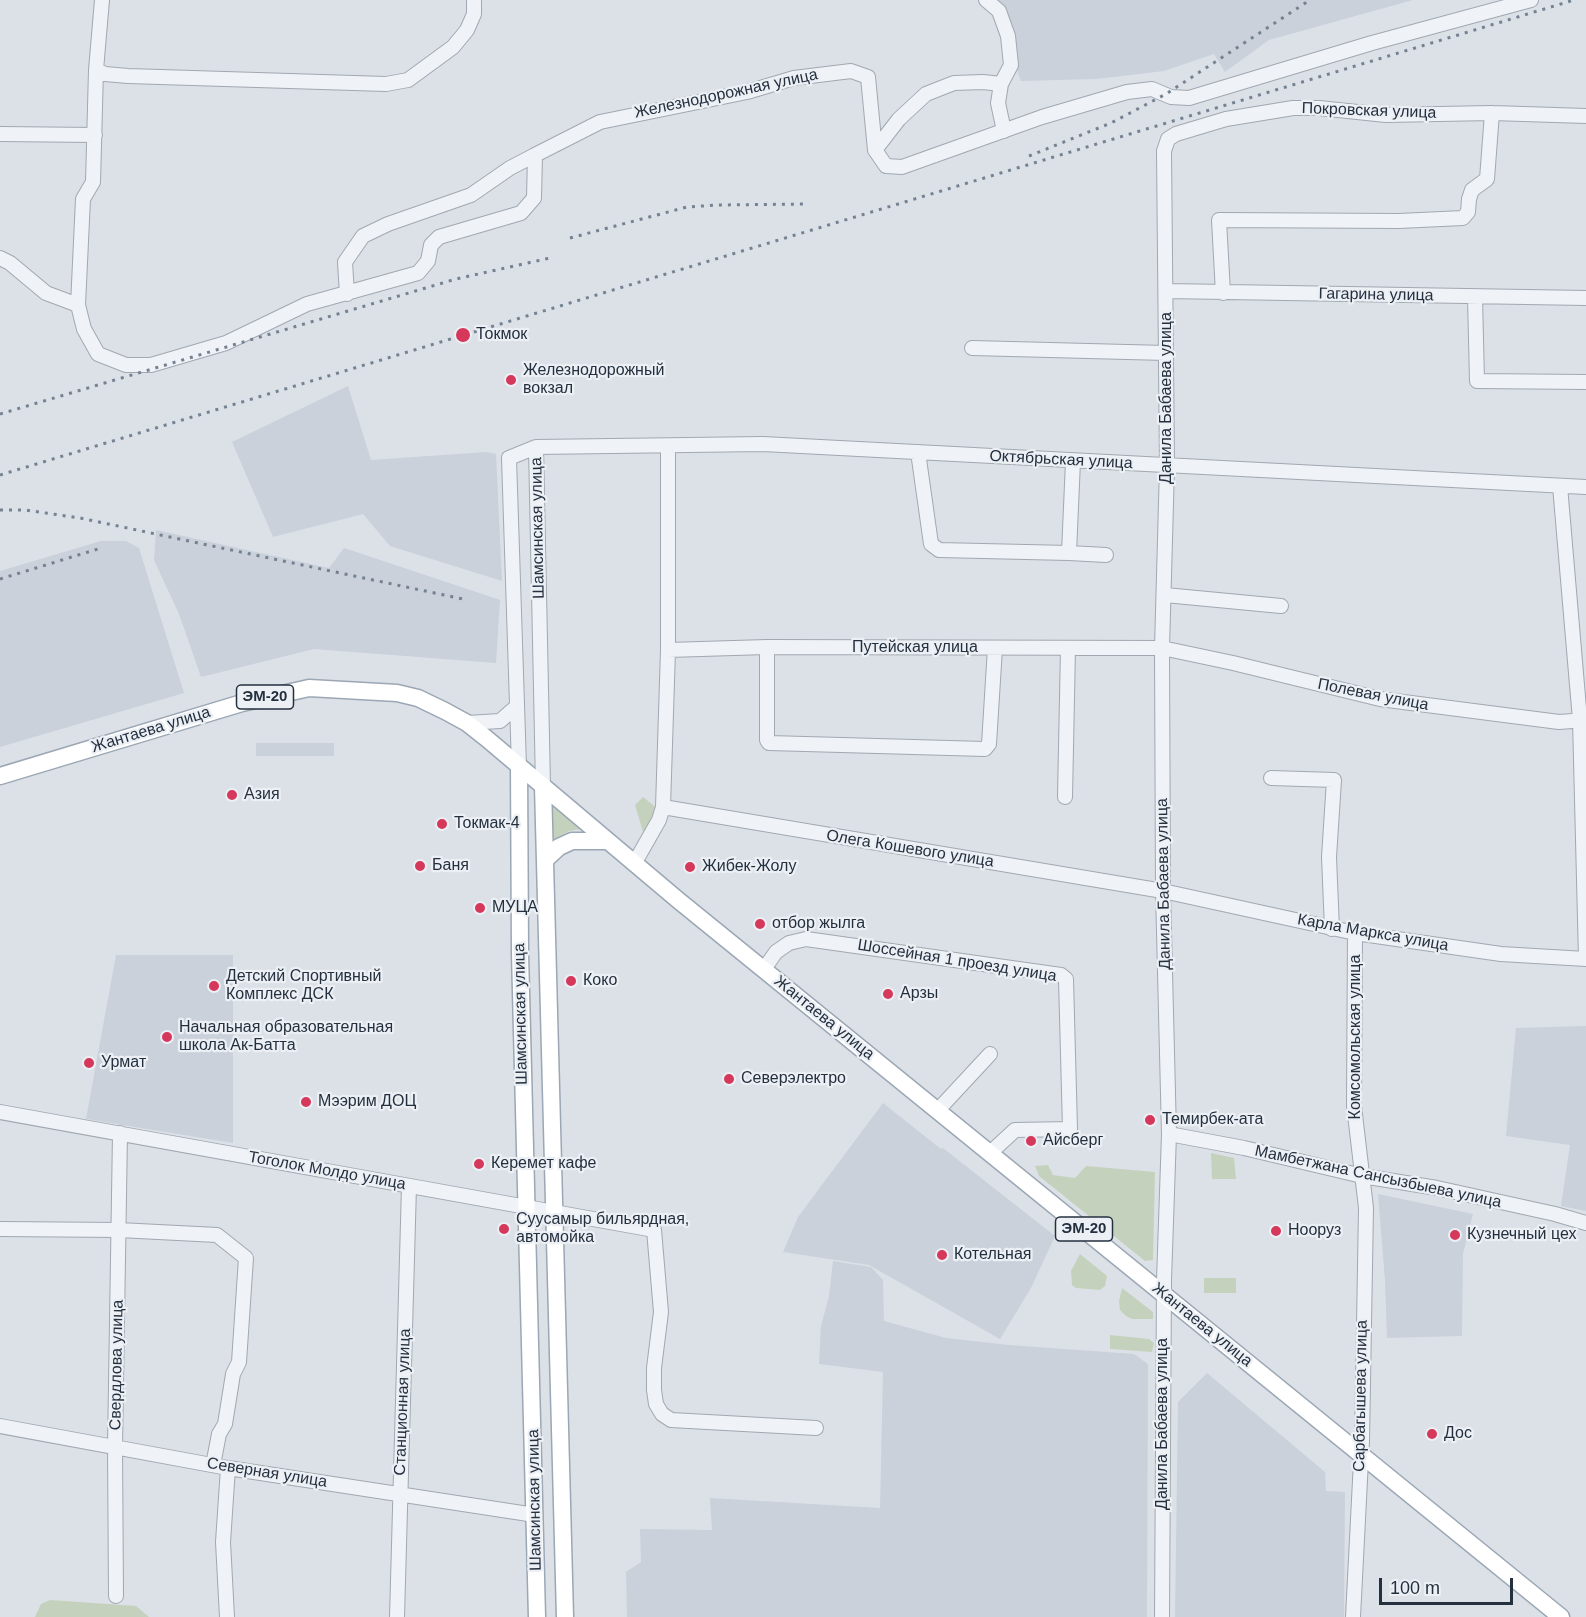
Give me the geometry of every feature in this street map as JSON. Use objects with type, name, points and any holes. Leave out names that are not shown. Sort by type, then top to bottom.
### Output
[{"type":"main road","name":"Жантаева улица","points":[[0,776],[242,703],[309,688],[397,693],[418,698],[466,723],[634,864],[1562,1617]]},
{"type":"main road","name":"Шамсинская улица","points":[[519,766],[520,962],[537,1617]]},
{"type":"main road","name":"Шамсинская улица","points":[[543,786],[565,1617]]},
{"type":"main road","points":[[546,859],[572,841],[606,841]]},
{"type":"street","points":[[102,0],[96,69],[93,182],[83,199],[78,305],[84,329],[98,354],[126,365],[151,365],[226,343],[307,304],[418,273],[428,261],[431,245],[439,237],[521,213],[534,198],[535,155]]},
{"type":"street","points":[[96,69],[114,75],[386,84],[408,80],[453,48],[474,14],[474,0]]},
{"type":"street","points":[[986,0],[999,11],[1008,36],[1011,64],[1001,84],[998,103],[1004,131]]},
{"type":"street","points":[[1001,84],[954,83],[926,94],[899,119],[875,150],[886,166],[902,167],[1041,117],[1127,93],[1152,89],[1171,97],[1189,98],[1372,43],[1531,0]]},
{"type":"street","name":"Железнодорожная улица","points":[[347,294],[345,262],[363,236],[388,224],[471,195],[510,168],[600,122],[747,92],[794,78],[850,71],[868,77],[875,150]]},
{"type":"street","name":"Покровская улица","points":[[1164,151],[1168,140],[1176,134],[1226,119],[1293,108],[1319,108],[1386,115],[1492,113],[1586,116]]},
{"type":"street","points":[[1223,292],[1219,220],[1399,221],[1463,218],[1468,212],[1472,190],[1487,179],[1492,113]]},
{"type":"street","points":[[0,134],[95,135]]},
{"type":"street","name":"Данила Бабаева улица","points":[[1162,1617],[1164,1280],[1169,1134],[1160,890],[1162,648],[1167,467],[1164,151]]},
{"type":"street","points":[[0,258],[10,263],[46,293],[78,305]]},
{"type":"street","name":"Гагарина улица","points":[[1167,291],[1586,298]]},
{"type":"street","points":[[1475,297],[1477,381],[1586,382]]},
{"type":"street","points":[[972,348],[1166,353]]},
{"type":"street","name":"Октябрьская улица","points":[[536,447],[763,444],[1167,467],[1586,487]]},
{"type":"street","points":[[634,864],[659,820],[663,807],[668,650],[668,446]]},
{"type":"street","name":"Шамсинская улица","points":[[519,766],[509,458],[536,447],[543,786]]},
{"type":"street","points":[[918,452],[931,544],[934,548],[1106,555]]},
{"type":"street","points":[[1069,553],[1073,461]]},
{"type":"street","points":[[1560,486],[1583,720],[1586,959]]},
{"type":"street","points":[[1165,595],[1281,606]]},
{"type":"street","points":[[767,647],[767,740],[769,743],[986,749],[989,744],[995,648]]},
{"type":"street","name":"Путейская улица","points":[[668,650],[767,647],[1162,648]]},
{"type":"street","points":[[1065,797],[1068,648]]},
{"type":"street","name":"Полевая улица","points":[[1162,648],[1380,699],[1559,722],[1583,720]]},
{"type":"street","points":[[466,723],[500,721],[516,707]]},
{"type":"street","points":[[1271,778],[1334,780],[1329,857],[1332,928]]},
{"type":"street","name":"Олега Кошевого улица","points":[[663,807],[1160,890]]},
{"type":"street","name":"Карла Маркса улица","points":[[1160,890],[1355,933],[1501,954],[1586,959]]},
{"type":"street","name":"Комсомольская улица","points":[[1355,933],[1354,1106],[1362,1176]]},
{"type":"street","name":"Шоссейная 1 проезд улица","points":[[764,969],[776,952],[789,943],[806,939],[1061,975],[1066,979],[1068,984],[1070,1129],[1015,1130],[990,1152]]},
{"type":"street","points":[[938,1110],[990,1054]]},
{"type":"street","name":"Тоголок Молдо улица","points":[[0,1112],[654,1230],[661,1312],[654,1368],[654,1390],[656,1404],[662,1414],[671,1420],[816,1428]]},
{"type":"street","name":"Свердлова улица","points":[[116,1596],[115,1446],[120,1133]]},
{"type":"street","name":"Мамбетжана Сансызбыева улица","points":[[1169,1134],[1244,1148],[1362,1176],[1437,1188],[1586,1223]]},
{"type":"street","name":"Сарбагышева улица","points":[[1353,1617],[1361,1454],[1366,1208],[1362,1176]]},
{"type":"street","name":"Станционная улица","points":[[397,1617],[409,1186]]},
{"type":"street","points":[[0,1228],[118,1230],[217,1235],[246,1258],[239,1362],[233,1374],[225,1424],[219,1434],[213,1465]]},
{"type":"street","name":"Северная улица","points":[[0,1426],[228,1468],[535,1515]]},
{"type":"street","points":[[227,1617],[223,1542],[228,1468]]},
{"type":"shaded area","points":[[991,0],[1413,0],[1269,40],[1225,72],[1214,54],[1164,71],[1097,79],[1021,81]]},
{"type":"shaded area","points":[[348,386],[371,460],[486,452],[496,454],[502,581],[390,546],[363,514],[273,537],[232,442]]},
{"type":"shaded area","points":[[156,530],[329,568],[344,548],[500,600],[496,663],[314,649],[201,677],[179,614],[154,560]]},
{"type":"shaded area","points":[[101,541],[126,541],[139,548],[184,693],[0,747],[0,571]]},
{"type":"shaded area","points":[[256,743],[334,743],[334,756],[256,756]]},
{"type":"shaded area","name":"Начальная образовательная школа Ак-Батта","points":[[116,955],[233,955],[233,1143],[86,1119]]},
{"type":"shaded area","points":[[1586,1026],[1586,1211],[1561,1206],[1570,1145],[1506,1136],[1516,1028]]},
{"type":"shaded area","name":"Котельная","points":[[883,1103],[1055,1236],[1031,1288],[1000,1339],[869,1265],[783,1252],[798,1217]]},
{"type":"shaded area","points":[[1378,1194],[1473,1214],[1463,1254],[1462,1336],[1387,1338]]},
{"type":"shaded area","points":[[833,1261],[871,1267],[883,1280],[884,1321],[946,1338],[1134,1354],[1148,1364],[1147,1617],[627,1617],[626,1572],[641,1562],[640,1529],[712,1530],[710,1498],[880,1508],[883,1372],[819,1364],[821,1326],[829,1296]]},
{"type":"shaded area","points":[[1207,1373],[1325,1472],[1326,1491],[1345,1492],[1344,1617],[1175,1617],[1178,1402]]},
{"type":"green space","points":[[643,797],[657,808],[657,812],[643,832],[635,805]]},
{"type":"green space","points":[[548,802],[581,829],[569,831],[552,840]]},
{"type":"green space","points":[[1211,1153],[1234,1158],[1236,1179],[1212,1179]]},
{"type":"green space","points":[[1048,1165],[1053,1175],[1075,1178],[1086,1166],[1155,1172],[1153,1260],[1145,1261],[1039,1176],[1035,1166]]},
{"type":"green space","points":[[1080,1254],[1107,1276],[1105,1286],[1100,1290],[1076,1288],[1072,1285],[1071,1271]]},
{"type":"green space","points":[[1204,1278],[1236,1278],[1236,1293],[1204,1293]]},
{"type":"green space","points":[[1122,1288],[1153,1312],[1153,1319],[1132,1319],[1120,1310],[1119,1301]]},
{"type":"green space","points":[[1110,1335],[1149,1339],[1154,1343],[1152,1352],[1110,1349]]},
{"type":"green space","points":[[50,1600],[136,1606],[149,1617],[35,1617],[41,1604]]},
{"type":"railway","points":[[1029,156],[1111,123],[1166,94],[1310,0]]},
{"type":"railway","points":[[0,475],[1574,0]]},
{"type":"railway","points":[[570,238],[687,207],[807,204]]},
{"type":"railway","points":[[0,414],[456,279],[550,258]]},
{"type":"railway","points":[[0,510],[25,510],[80,518],[463,599]]},
{"type":"railway","points":[[0,579],[98,549]]},
{"type":"place","name":"Токмок","points":[[463,335]]},
{"type":"place","name":"Железнодорожный вокзал","points":[[511,380]]},
{"type":"place","name":"Азия","points":[[232,795]]},
{"type":"place","name":"Токмак-4","points":[[442,824]]},
{"type":"place","name":"Баня","points":[[420,866]]},
{"type":"place","name":"Жибек-Жолу","points":[[690,867]]},
{"type":"place","name":"МУЦА","points":[[480,908]]},
{"type":"place","name":"отбор жылга","points":[[760,924]]},
{"type":"place","name":"Коко","points":[[571,981]]},
{"type":"place","name":"Детский Спортивный Комплекс ДСК","points":[[214,986]]},
{"type":"place","name":"Арзы","points":[[888,994]]},
{"type":"place","name":"Начальная образовательная школа Ак-Батта","points":[[167,1037]]},
{"type":"place","name":"Урмат","points":[[89,1063]]},
{"type":"place","name":"Северэлектро","points":[[729,1079]]},
{"type":"place","name":"Мээрим ДОЦ","points":[[306,1102]]},
{"type":"place","name":"Темирбек-ата","points":[[1150,1120]]},
{"type":"place","name":"Айсберг","points":[[1031,1141]]},
{"type":"place","name":"Керемет кафе","points":[[479,1164]]},
{"type":"place","name":"Суусамыр бильярдная, автомойка","points":[[504,1229]]},
{"type":"place","name":"Нооруз","points":[[1276,1231]]},
{"type":"place","name":"Кузнечный цех","points":[[1455,1235]]},
{"type":"place","name":"Котельная","points":[[942,1255]]},
{"type":"place","name":"Дос","points":[[1432,1434]]}]
